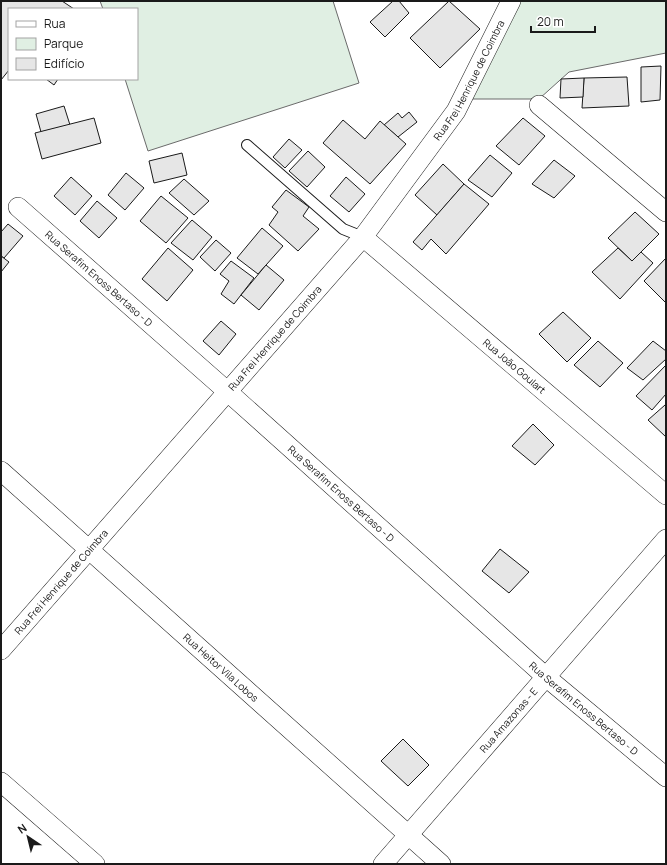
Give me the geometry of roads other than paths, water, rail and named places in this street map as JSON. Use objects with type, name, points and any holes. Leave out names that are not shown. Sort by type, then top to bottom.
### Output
[{"type":"street","name":"Rua Frei Henrique de Coimbra","points":[[1,650],[363,238],[456,111],[511,1]]},
{"type":"street","points":[[539,106],[666,212]]},
{"type":"street","name":"Rua Serafim Enoss Bertaso - D","points":[[18,207],[228,392],[546,677],[666,777]]},
{"type":"street","name":"Rua João Goulart","points":[[363,238],[666,495]]},
{"type":"street","name":"Rua Heitor Vila Lobos","points":[[1,471],[441,864]]},
{"type":"street","name":"Rua Amazonas - E","points":[[383,864],[666,539]]},
{"type":"street","points":[[1,782],[95,864]]},
{"type":"lane","points":[[247,145],[343,229],[363,238]]}]
